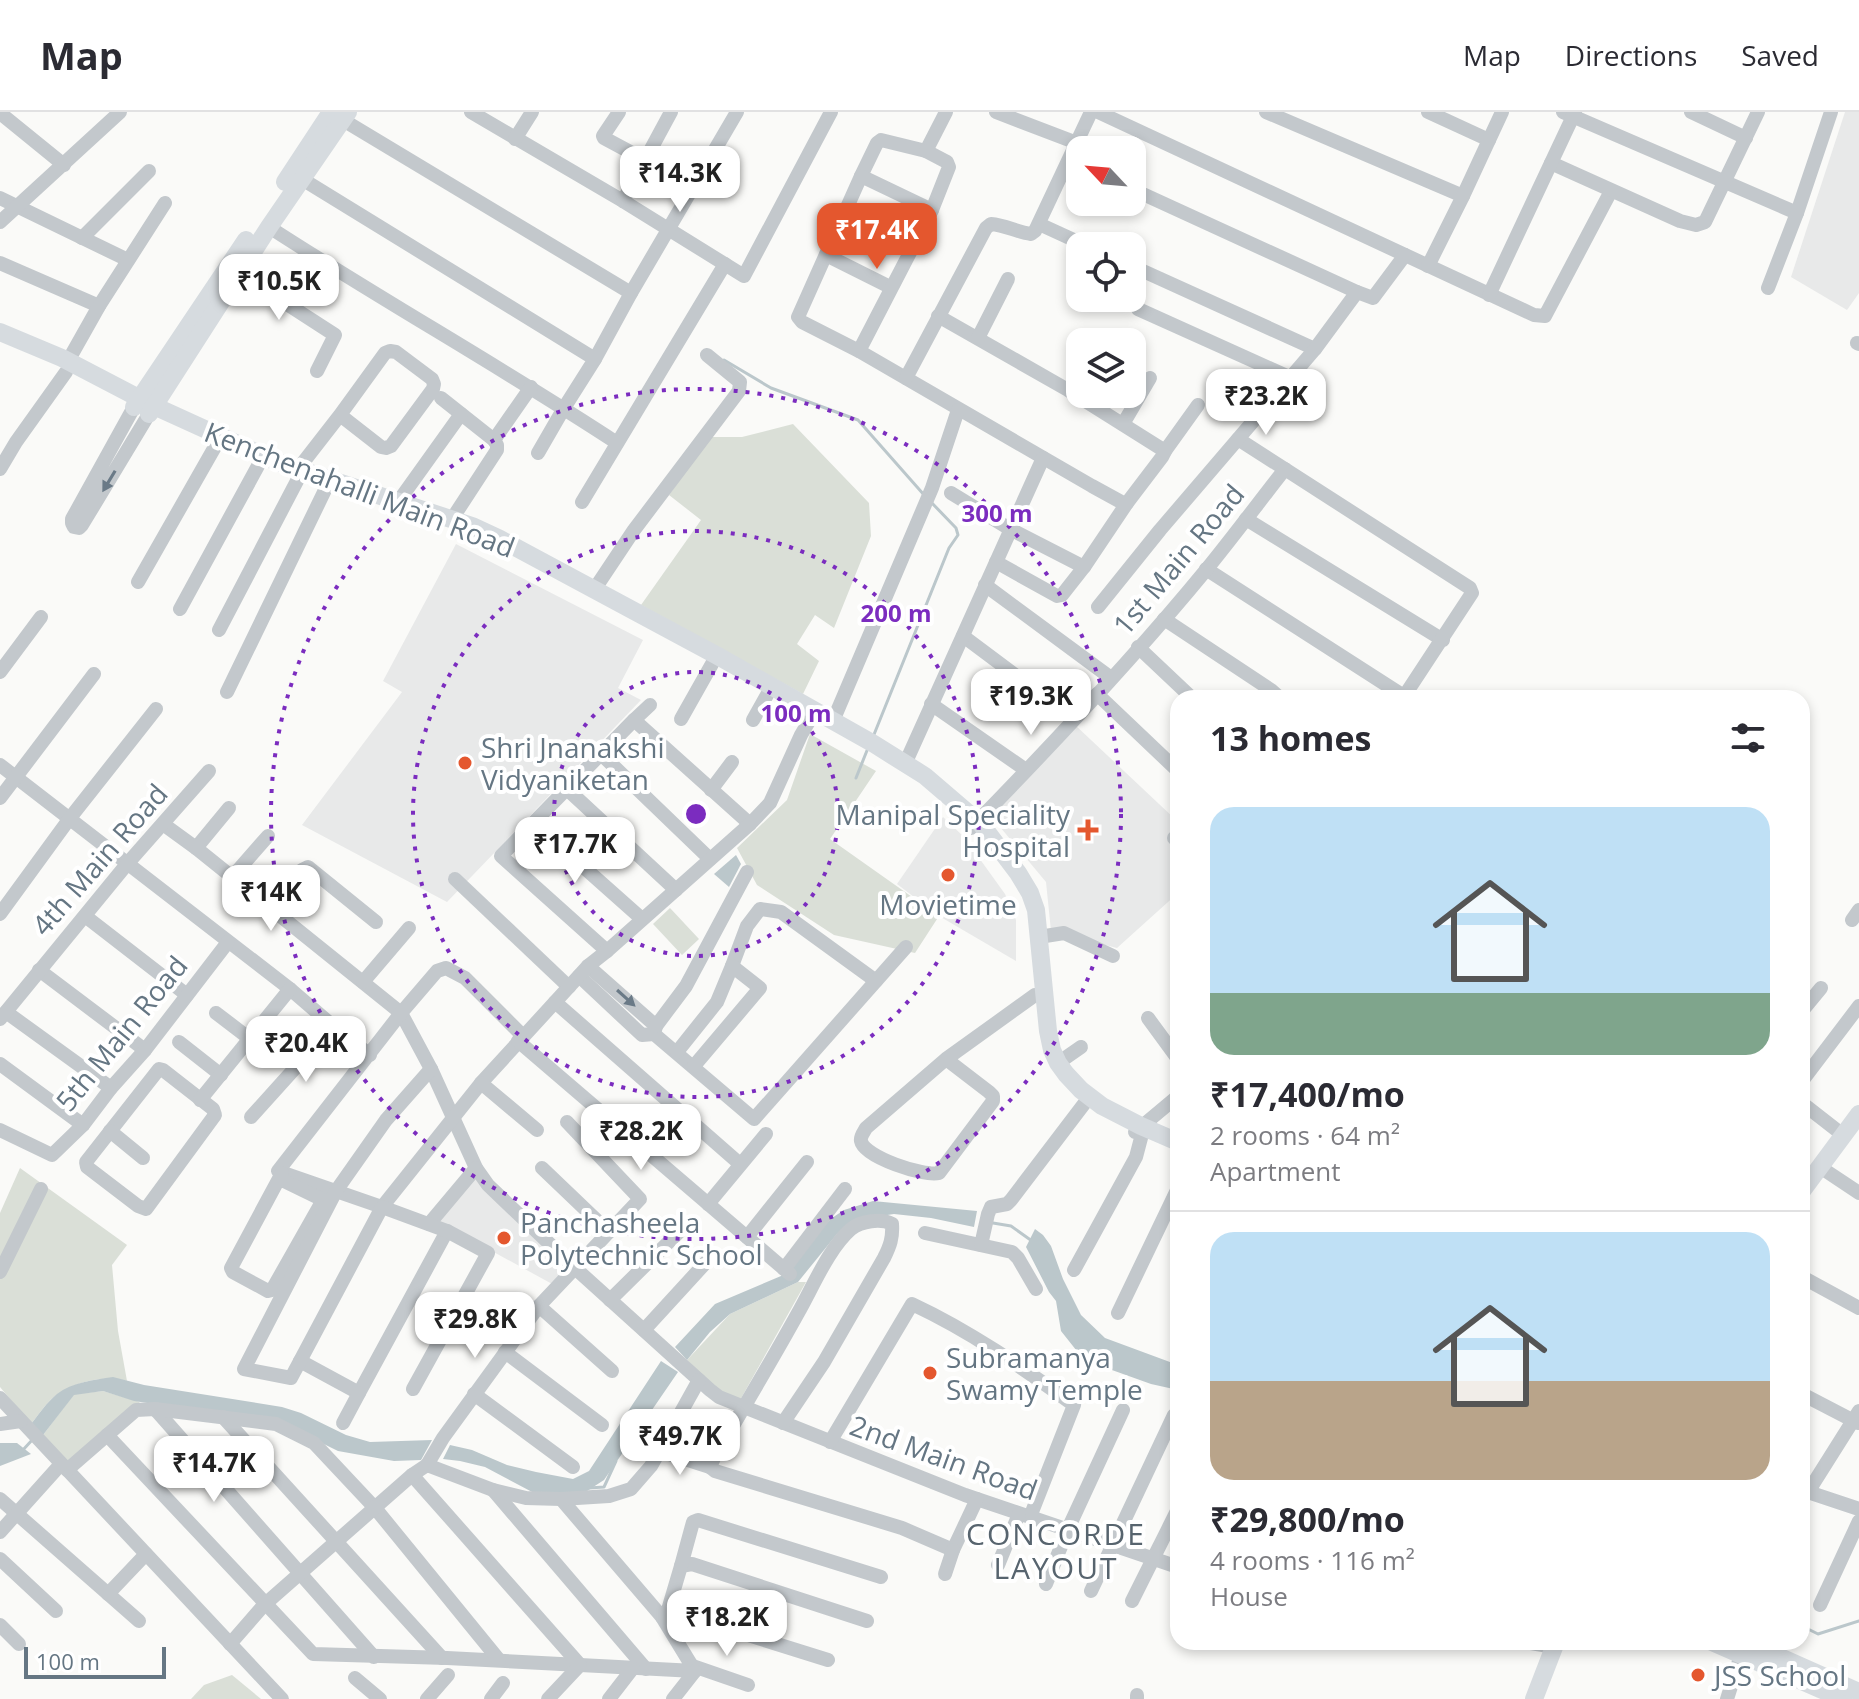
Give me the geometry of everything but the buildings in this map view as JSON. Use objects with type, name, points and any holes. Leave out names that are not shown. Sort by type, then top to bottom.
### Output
[{"type":"main road","points":[[144,406],[239,273],[341,115]]},
{"type":"main road","points":[[144,406],[341,115]]},
{"type":"main road","name":"Kenchenahalli Main Road","points":[[0,332],[216,445],[259,464],[398,502],[472,526],[500,539],[813,715],[919,784],[974,825],[1021,898],[1026,912],[1040,1043],[1058,1081],[1097,1114],[1170,1149]]},
{"type":"main road","name":"Kenchenahalli Main Road","points":[[0,343],[67,367]]},
{"type":"main road","name":"Kenchenahalli Main Road","points":[[144,406],[277,462],[326,488],[468,535],[496,548],[767,695],[833,721],[925,776],[1018,873],[1030,893],[1036,910],[1048,1031],[1058,1063],[1091,1098],[1139,1132],[1170,1140]]},
{"type":"main road","points":[[1810,1180],[1859,1114]]},
{"type":"main road","points":[[1534,1699],[1553,1650]]},
{"type":"main road","points":[[1751,1650],[1843,1699]]},
{"type":"main road","points":[[1753,1650],[1859,1692]]},
{"type":"street","points":[[471,112],[744,276],[831,112]]},
{"type":"street","points":[[515,139],[532,112]]},
{"type":"street","points":[[619,112],[603,138],[645,160]]},
{"type":"street","points":[[623,201],[671,112]]},
{"type":"street","points":[[538,453],[737,112]]},
{"type":"street","points":[[926,151],[946,112]]},
{"type":"street","points":[[996,112],[1016,116],[1066,138]]},
{"type":"street","points":[[1080,136],[1091,112]]},
{"type":"street","points":[[1098,112],[1534,315],[1545,316],[1611,191]]},
{"type":"street","points":[[1266,112],[1463,196]]},
{"type":"street","points":[[1428,112],[1489,140]]},
{"type":"street","points":[[1428,266],[1502,112]]},
{"type":"street","points":[[1551,163],[1680,221],[1696,225],[1705,222],[1758,112]]},
{"type":"street","points":[[1768,288],[1831,112]]},
{"type":"street","points":[[1489,295],[1551,163],[1570,114],[1797,213]]},
{"type":"street","points":[[1699,114],[1746,138]]},
{"type":"street","points":[[0,222],[64,165],[110,115]]},
{"type":"street","points":[[341,115],[631,293]]},
{"type":"street","points":[[1,117],[64,165]]},
{"type":"street","points":[[859,351],[932,210],[949,167],[947,162],[926,151],[881,140],[861,176],[798,317],[1127,503]]},
{"type":"street","points":[[82,238],[149,171]]},
{"type":"street","points":[[861,176],[932,210]]},
{"type":"street","points":[[906,378],[986,228],[991,224],[1000,225],[1031,234],[1066,178]]},
{"type":"street","points":[[302,179],[595,359]]},
{"type":"street","points":[[1146,195],[1373,298],[1405,255]]},
{"type":"street","points":[[0,198],[128,260]]},
{"type":"street","points":[[0,469],[67,367],[99,306],[165,203]]},
{"type":"street","points":[[844,215],[912,247]]},
{"type":"street","points":[[1039,224],[1066,236]]},
{"type":"street","points":[[269,227],[617,443]]},
{"type":"street","points":[[826,255],[890,287]]},
{"type":"street","points":[[0,263],[99,306]]},
{"type":"street","points":[[582,502],[725,264]]},
{"type":"street","points":[[1146,272],[1315,349]]},
{"type":"street","points":[[239,273],[335,335],[317,371]]},
{"type":"street","points":[[978,338],[1008,279]]},
{"type":"street","points":[[1098,607],[1315,349],[1357,292]]},
{"type":"street","points":[[1145,312],[1291,378]]},
{"type":"street","points":[[938,316],[1165,451]]},
{"type":"street","points":[[219,630],[298,474],[340,415],[385,353],[396,352],[432,379],[434,384],[391,446],[386,448],[340,415]]},
{"type":"street","points":[[594,590],[634,530],[739,391],[740,382],[707,355]]},
{"type":"street","points":[[1123,424],[1150,378]]},
{"type":"street","points":[[494,440],[531,387]]},
{"type":"street","points":[[441,398],[497,445],[497,450],[452,519]]},
{"type":"street","points":[[996,562],[1057,596],[1062,595],[1198,405]]},
{"type":"street","points":[[144,406],[82,525],[74,527],[72,519],[144,406]]},
{"type":"street","points":[[833,721],[929,494],[958,410]]},
{"type":"street","points":[[398,502],[461,414]]},
{"type":"street","points":[[1238,439],[1470,588],[1472,593],[1410,690]]},
{"type":"street","points":[[138,582],[216,445]]},
{"type":"street","points":[[905,764],[1043,458]]},
{"type":"street","points":[[180,609],[259,464]]},
{"type":"street","name":"1st Main Road","points":[[974,825],[1164,619],[1285,469]]},
{"type":"street","points":[[227,692],[326,488]]},
{"type":"street","points":[[951,493],[1010,529],[1084,567]]},
{"type":"street","points":[[1246,519],[1443,640]]},
{"type":"street","points":[[1206,569],[1394,690]]},
{"type":"street","points":[[985,585],[1111,678]]},
{"type":"street","points":[[0,672],[41,617]]},
{"type":"street","points":[[1164,619],[1271,690]]},
{"type":"street","points":[[963,636],[1074,719]]},
{"type":"street","points":[[1138,647],[1184,690]]},
{"type":"street","points":[[681,719],[712,664]]},
{"type":"street","points":[[0,798],[94,674]]},
{"type":"street","points":[[1097,694],[1170,763]]},
{"type":"street","points":[[753,720],[767,695]]},
{"type":"street","points":[[931,704],[1026,770]]},
{"type":"street","points":[[607,951],[501,856],[650,705]]},
{"type":"street","points":[[0,914],[70,818],[156,709]]},
{"type":"street","points":[[431,1069],[386,1120],[336,1191],[244,1369],[291,1378],[382,1207],[481,1083],[578,976],[770,803],[813,715]]},
{"type":"street","points":[[634,720],[750,824]]},
{"type":"street","points":[[601,754],[710,859]]},
{"type":"street","points":[[711,790],[732,762]]},
{"type":"street","points":[[0,765],[290,989],[370,1055]]},
{"type":"street","name":"4th Main Road","points":[[3,1016],[127,864],[209,771]]},
{"type":"street","points":[[567,789],[676,890]]},
{"type":"street","points":[[196,848],[229,808]]},
{"type":"street","points":[[534,823],[642,919]]},
{"type":"street","points":[[163,824],[401,1013]]},
{"type":"street","points":[[232,877],[268,836]]},
{"type":"street","points":[[270,908],[308,867],[376,922]]},
{"type":"street","points":[[455,879],[578,976],[642,1035],[655,1030],[686,986],[747,872]]},
{"type":"street","points":[[677,1052],[717,1002],[747,926],[760,909],[781,912],[876,981]]},
{"type":"street","points":[[85,916],[187,995]]},
{"type":"street","points":[[363,982],[409,928]]},
{"type":"street","points":[[1039,937],[1064,933],[1113,956]]},
{"type":"street","name":"5th Main Road","points":[[0,1130],[52,1155],[83,1125],[145,1050],[228,942]]},
{"type":"street","points":[[655,1030],[754,1119],[906,947]]},
{"type":"street","points":[[694,1066],[760,988],[732,966]]},
{"type":"street","points":[[281,1176],[231,1268],[268,1291],[272,1290],[323,1200],[281,1176],[278,1171],[401,1013],[437,971],[446,968],[465,978],[520,1039],[787,1271],[845,1189]]},
{"type":"street","points":[[39,970],[145,1050]]},
{"type":"street","points":[[1810,1001],[1821,988]]},
{"type":"street","points":[[200,1100],[290,989]]},
{"type":"street","points":[[946,1059],[989,1092],[993,1101],[939,1173],[920,1173],[892,1163],[865,1147],[861,1141],[866,1128],[946,1059],[1035,995]]},
{"type":"street","points":[[555,1002],[740,1164]]},
{"type":"street","points":[[1810,1070],[1859,1006]]},
{"type":"street","points":[[216,1013],[250,1039]]},
{"type":"street","name":"2nd Main Road","points":[[401,1013],[431,1069],[476,1168],[488,1185],[719,1397],[977,1499],[1170,1564]]},
{"type":"street","points":[[3,1016],[111,1088]]},
{"type":"street","points":[[1148,1018],[1170,1048]]},
{"type":"street","points":[[251,1117],[333,1026]]},
{"type":"street","points":[[179,1042],[221,1075]]},
{"type":"street","points":[[1058,1063],[1081,1047]]},
{"type":"street","points":[[0,1064],[83,1125]]},
{"type":"street","points":[[159,1069],[213,1109],[215,1115],[146,1209],[86,1165],[110,1131],[159,1069]]},
{"type":"street","points":[[481,1083],[537,1130]]},
{"type":"street","points":[[1074,1270],[1136,1157],[1139,1132],[1170,1103]]},
{"type":"street","points":[[981,1245],[991,1207],[1007,1204],[1011,1200],[1084,1104]]},
{"type":"street","points":[[1810,1109],[1843,1135]]},
{"type":"street","points":[[230,1644],[264,1605],[429,1462],[474,1394],[539,1306],[640,1199],[567,1122]]},
{"type":"street","points":[[110,1131],[143,1158]]},
{"type":"street","points":[[708,1204],[766,1134]]},
{"type":"street","points":[[747,1237],[807,1162]]},
{"type":"street","points":[[1820,1167],[1859,1193]]},
{"type":"street","points":[[429,1224],[476,1168]]},
{"type":"street","points":[[542,1168],[609,1232]]},
{"type":"street","points":[[281,1176],[336,1191],[429,1224],[488,1253],[413,1389]]},
{"type":"street","points":[[0,1272],[41,1189]]},
{"type":"street","points":[[1118,1313],[1170,1205]]},
{"type":"street","points":[[710,1467],[837,1246],[854,1227],[875,1221],[891,1223],[893,1235],[884,1258],[824,1362],[783,1423]]},
{"type":"street","points":[[610,1300],[683,1228]]},
{"type":"street","points":[[343,1423],[447,1231]]},
{"type":"street","points":[[925,1233],[1012,1252],[1036,1289]]},
{"type":"street","points":[[644,1330],[709,1259]]},
{"type":"street","points":[[1810,1281],[1859,1308]]},
{"type":"street","points":[[830,1442],[912,1304],[944,1319],[1074,1405],[998,1565]]},
{"type":"street","points":[[539,1306],[612,1371]]},
{"type":"street","points":[[505,1352],[602,1425]]},
{"type":"street","points":[[300,1361],[359,1393]]},
{"type":"street","points":[[429,1462],[493,1490],[526,1498],[609,1496],[631,1489],[651,1466],[699,1380]]},
{"type":"street","points":[[474,1394],[573,1467]]},
{"type":"street","points":[[1810,1397],[1857,1418],[1810,1484]]},
{"type":"street","points":[[0,1398],[282,1699]]},
{"type":"street","points":[[155,1409],[374,1657]]},
{"type":"street","points":[[0,1532],[64,1467],[136,1410],[155,1409],[276,1424],[314,1443],[375,1508],[499,1660]]},
{"type":"street","points":[[1046,1584],[1123,1410]]},
{"type":"street","points":[[223,1417],[442,1658]]},
{"type":"street","points":[[1091,1591],[1170,1423]]},
{"type":"street","points":[[0,1424],[24,1424]]},
{"type":"street","points":[[107,1435],[313,1654],[694,1669],[748,1685]]},
{"type":"street","points":[[660,1451],[902,1528],[953,1550]]},
{"type":"street","points":[[412,1475],[580,1665]]},
{"type":"street","points":[[493,1490],[639,1668]]},
{"type":"street","points":[[1810,1493],[1859,1509]]},
{"type":"street","points":[[0,1499],[139,1621]]},
{"type":"street","points":[[561,1499],[665,1614],[694,1669]]},
{"type":"street","points":[[945,1574],[977,1499]]},
{"type":"street","points":[[665,1614],[693,1522],[698,1520],[881,1577]]},
{"type":"street","points":[[1820,1605],[1859,1521]]},
{"type":"street","points":[[1132,1601],[1170,1526]]},
{"type":"street","points":[[108,1594],[146,1554]]},
{"type":"street","points":[[0,1559],[56,1611]]},
{"type":"street","points":[[681,1566],[692,1564],[867,1621]]},
{"type":"street","points":[[665,1614],[828,1660]]},
{"type":"street","points":[[0,1625],[19,1644]]},
{"type":"street","points":[[1727,1699],[1744,1650]]},
{"type":"street","points":[[548,1699],[580,1665]]},
{"type":"street","points":[[609,1699],[639,1668]]},
{"type":"street","points":[[673,1699],[694,1669]]},
{"type":"street","points":[[427,1699],[448,1675]]},
{"type":"street","points":[[355,1678],[380,1699]]},
{"type":"street","points":[[491,1699],[503,1683]]},
{"type":"shaded area","points":[[1845,112],[1859,112],[1859,293],[1847,310],[1791,277]]},
{"type":"shaded area","points":[[793,424],[869,503],[871,536],[834,628],[815,615],[797,644],[819,661],[803,694],[641,605],[701,520],[669,495],[710,437],[742,437]]},
{"type":"shaded area","name":"Shri Jnanakshi Vidyaniketan","points":[[456,544],[643,640],[618,688],[641,700],[447,902],[302,825],[402,692],[383,681]]},
{"type":"shaded area","name":"Manipal Speciality Hospital","points":[[1074,724],[1170,814],[1170,900],[1117,948],[1051,931],[1046,882],[990,815]]},
{"type":"shaded area","points":[[810,734],[876,771],[830,839],[939,916],[915,953],[834,935],[757,885],[737,848],[787,800]]},
{"type":"shaded area","points":[[943,817],[964,837],[1005,894],[1016,920],[1016,961],[939,916],[897,884]]},
{"type":"shaded area","points":[[736,855],[741,864],[729,887],[714,874]]},
{"type":"shaded area","points":[[670,908],[699,939],[682,955],[653,924]]},
{"type":"shaded area","points":[[20,1168],[127,1245],[112,1265],[118,1331],[127,1381],[100,1379],[74,1386],[51,1400],[31,1424],[0,1387],[0,1213]]},
{"type":"shaded area","name":"Panchasheela Polytechnic School","points":[[475,1178],[571,1267],[554,1285],[437,1221]]},
{"type":"shaded area","points":[[873,1201],[977,1211],[974,1227],[894,1214],[867,1218],[837,1234],[798,1282],[730,1314],[687,1360],[675,1347],[715,1304],[781,1276],[794,1266],[815,1234],[832,1218],[844,1210]]},
{"type":"shaded area","points":[[1035,1229],[1043,1235],[1051,1246],[1081,1315],[1105,1338],[1170,1362],[1170,1388],[1084,1360],[1061,1331],[1056,1301],[1026,1247]]},
{"type":"shaded area","points":[[798,1282],[806,1282],[739,1402],[720,1394],[687,1360],[730,1314]]},
{"type":"shaded area","points":[[661,1361],[678,1372],[604,1480],[584,1493],[534,1493],[485,1467],[443,1459],[450,1445],[472,1450],[507,1465],[573,1479],[589,1471]]},
{"type":"shaded area","points":[[113,1377],[144,1385],[282,1407],[370,1442],[432,1440],[421,1460],[394,1461],[338,1451],[281,1423],[134,1401],[103,1391],[74,1395],[43,1435],[31,1424],[63,1390],[84,1382]]},
{"type":"shaded area","points":[[103,1391],[140,1402],[69,1466],[43,1435],[74,1394]]},
{"type":"shaded area","points":[[0,1443],[17,1443],[31,1454],[0,1466]]},
{"type":"shaded area","points":[[232,1675],[261,1699],[191,1699],[204,1685]]},
{"type":"waterway","points":[[724,360],[771,388],[858,420],[925,496]]},
{"type":"waterway","points":[[873,737],[949,548],[958,535],[956,528],[930,501]]},
{"type":"waterway","points":[[856,778],[868,748]]},
{"type":"waterway","points":[[993,1223],[1011,1226],[1032,1241]]},
{"type":"waterway","points":[[22,1451],[33,1439]]},
{"type":"waterway","points":[[589,1488],[604,1487],[616,1461]]},
{"type":"waterway","points":[[1810,1630],[1818,1634],[1859,1621]]},
{"type":"place","name":"Shri Jnanakshi Vidyaniketan","points":[[465,763]]},
{"type":"place","name":"Manipal Speciality Hospital","points":[[1088,830]]},
{"type":"place","name":"Movietime","points":[[948,875]]},
{"type":"place","name":"Panchasheela Polytechnic School","points":[[504,1238]]},
{"type":"place","name":"Subramanya Swamy Temple","points":[[930,1373]]},
{"type":"place","name":"JSS School","points":[[1698,1675]]},
{"type":"district","name":"CONCORDE LAYOUT","points":[[1056,1550]]}]
